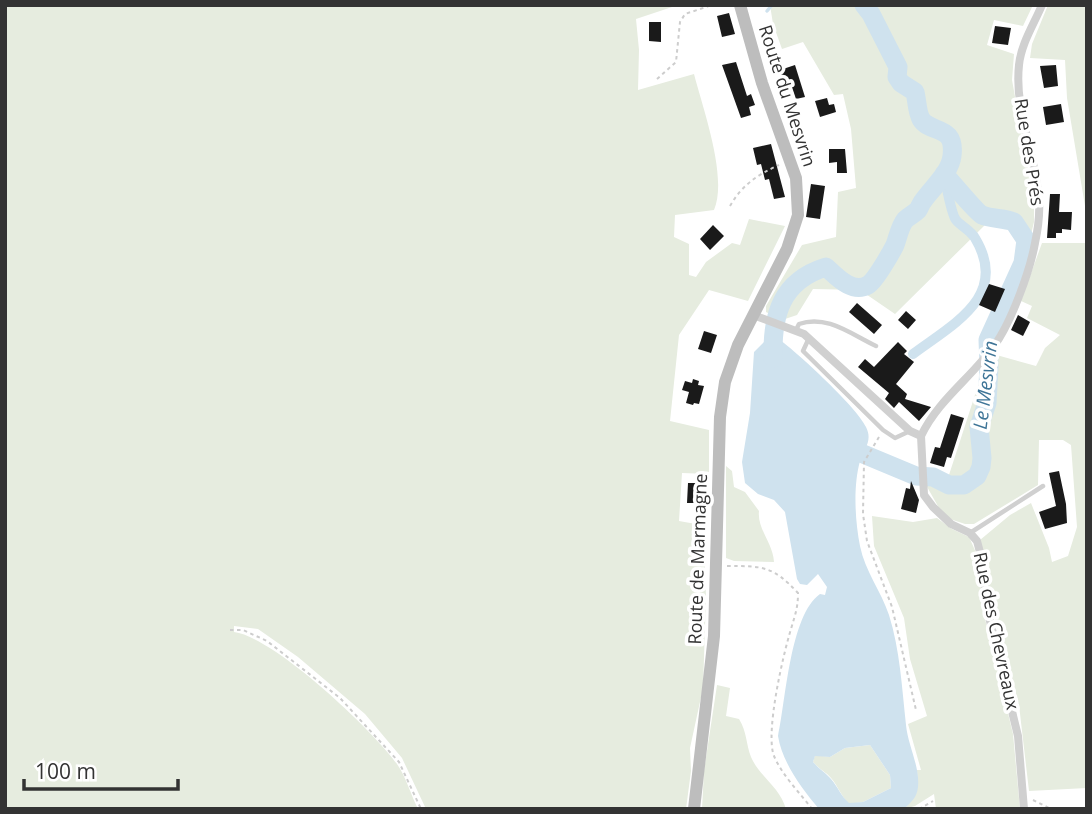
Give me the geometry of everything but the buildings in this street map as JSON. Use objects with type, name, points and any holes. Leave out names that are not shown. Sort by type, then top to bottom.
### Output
[{"type":"main road","name":"Route du Mesvrin","points":[[740,5],[751,49],[796,178],[798,198],[794,230],[759,317]]},
{"type":"main road","name":"Route de Marmagne","points":[[694,809],[714,636],[720,417],[725,382],[738,345],[759,317]]},
{"type":"street","name":"Rue des Prés","points":[[920,436],[931,416],[994,347],[1006,327],[1023,285],[1034,247],[1039,222],[1039,199],[1018,85],[1021,55],[1042,5]]},
{"type":"street","points":[[759,317],[795,330],[808,338],[910,431],[920,436]]},
{"type":"street","name":"Rue des Chevreaux","points":[[920,436],[924,495],[951,524],[970,533],[981,556],[989,617],[1018,736],[1024,809]]},
{"type":"lane","points":[[795,330],[799,324],[819,320],[838,326],[876,346]]},
{"type":"lane","points":[[808,338],[803,351],[883,430],[895,438],[910,431]]},
{"type":"lane","points":[[970,533],[1043,486]]},
{"type":"path","points":[[657,79],[676,62],[680,22],[685,14],[712,5]]},
{"type":"path","points":[[730,206],[738,192],[756,176],[789,160]]},
{"type":"path","points":[[883,430],[864,462],[863,514],[867,541],[892,607],[916,710]]},
{"type":"path","points":[[716,566],[753,566],[773,570],[798,593],[798,608],[791,628],[771,724],[771,741],[774,757],[812,809]]},
{"type":"path","points":[[230,630],[243,630],[267,641],[340,698],[399,762],[421,809]]},
{"type":"path","points":[[1023,796],[1051,809]]},
{"type":"path","points":[[919,809],[933,801]]},
{"type":"shaded area","points":[[5,5],[678,5],[636,19],[639,50],[638,90],[694,74],[708,124],[718,180],[718,196],[714,210],[675,215],[674,237],[689,244],[689,275],[696,277],[706,262],[732,243],[740,245],[749,219],[785,226],[748,301],[709,290],[679,335],[670,421],[709,430],[709,474],[682,473],[679,521],[707,526],[704,539],[706,597],[703,688],[690,748],[691,771],[686,809],[426,809],[402,758],[365,714],[298,657],[258,629],[234,626],[234,632],[252,638],[297,667],[367,730],[397,764],[418,809],[5,809]]},
{"type":"shaded area","points":[[770,5],[1033,5],[1023,26],[994,20],[987,45],[1014,54],[1012,80],[1034,202],[1034,222],[1028,247],[1015,223],[987,223],[895,314],[860,290],[813,289],[797,315],[782,320],[766,312],[766,306],[802,245],[836,237],[838,192],[856,188],[851,129],[843,94],[834,95],[803,42],[782,49],[773,24]]},
{"type":"shaded area","points":[[1048,5],[1087,5],[1087,218],[1067,98],[1065,60],[1030,58],[1032,44]]},
{"type":"shaded area","points":[[1042,243],[1087,243],[1087,788],[1029,791],[1019,705],[993,612],[980,540],[1010,515],[1031,503],[1052,562],[1068,556],[1077,527],[1071,445],[1063,440],[1039,440],[1038,485],[974,524],[950,519],[939,508],[925,478],[948,478],[985,364],[993,354],[1036,366],[1045,348],[1060,335],[1027,318],[1032,306],[1021,301]]},
{"type":"shaded area","points":[[726,466],[732,471],[734,487],[745,492],[759,511],[760,524],[774,562],[734,561],[726,558]]},
{"type":"shaded area","points":[[872,516],[913,522],[937,518],[969,537],[978,557],[985,619],[1013,734],[1020,809],[936,809],[934,794],[915,806],[904,809],[914,796],[917,770],[921,770],[908,724],[927,716],[910,659],[904,618],[874,546]]},
{"type":"shaded area","points":[[717,685],[730,688],[726,716],[739,719],[751,757],[779,794],[786,809],[702,809],[704,771]]},
{"type":"shaded area","points":[[870,745],[890,775],[891,788],[863,802],[849,804],[831,778],[813,762],[815,755],[830,757],[845,748]]},
{"type":"water","points":[[772,334],[838,392],[868,432],[856,481],[857,526],[862,555],[889,615],[898,655],[907,733],[918,779],[916,794],[904,809],[819,809],[794,775],[780,746],[778,736],[796,639],[810,605],[820,594],[825,595],[827,587],[818,574],[807,585],[800,584],[785,512],[774,500],[758,494],[745,483],[742,462],[750,413],[754,352]],"holes":[[[870,745],[890,775],[891,788],[863,802],[849,803],[831,779],[813,762],[815,756],[830,757],[845,748]]]},
{"type":"waterway","points":[[767,11],[772,5]]},
{"type":"waterway","name":"Le Mesvrin","points":[[773,358],[777,314],[789,291],[811,273],[826,267],[851,286],[868,285],[890,254],[903,222],[918,210],[951,162],[950,139],[921,119],[915,92],[897,77],[898,67],[864,5]]},
{"type":"waterway","points":[[913,354],[972,307],[986,276],[984,258],[975,238],[954,217],[944,174]]},
{"type":"waterway","name":"Le Mesvrin","points":[[856,451],[916,476],[933,477],[949,485],[964,485],[977,476],[981,467],[979,427],[987,403],[988,340],[1023,263],[1026,240],[1014,222],[979,213],[944,174]]}]
